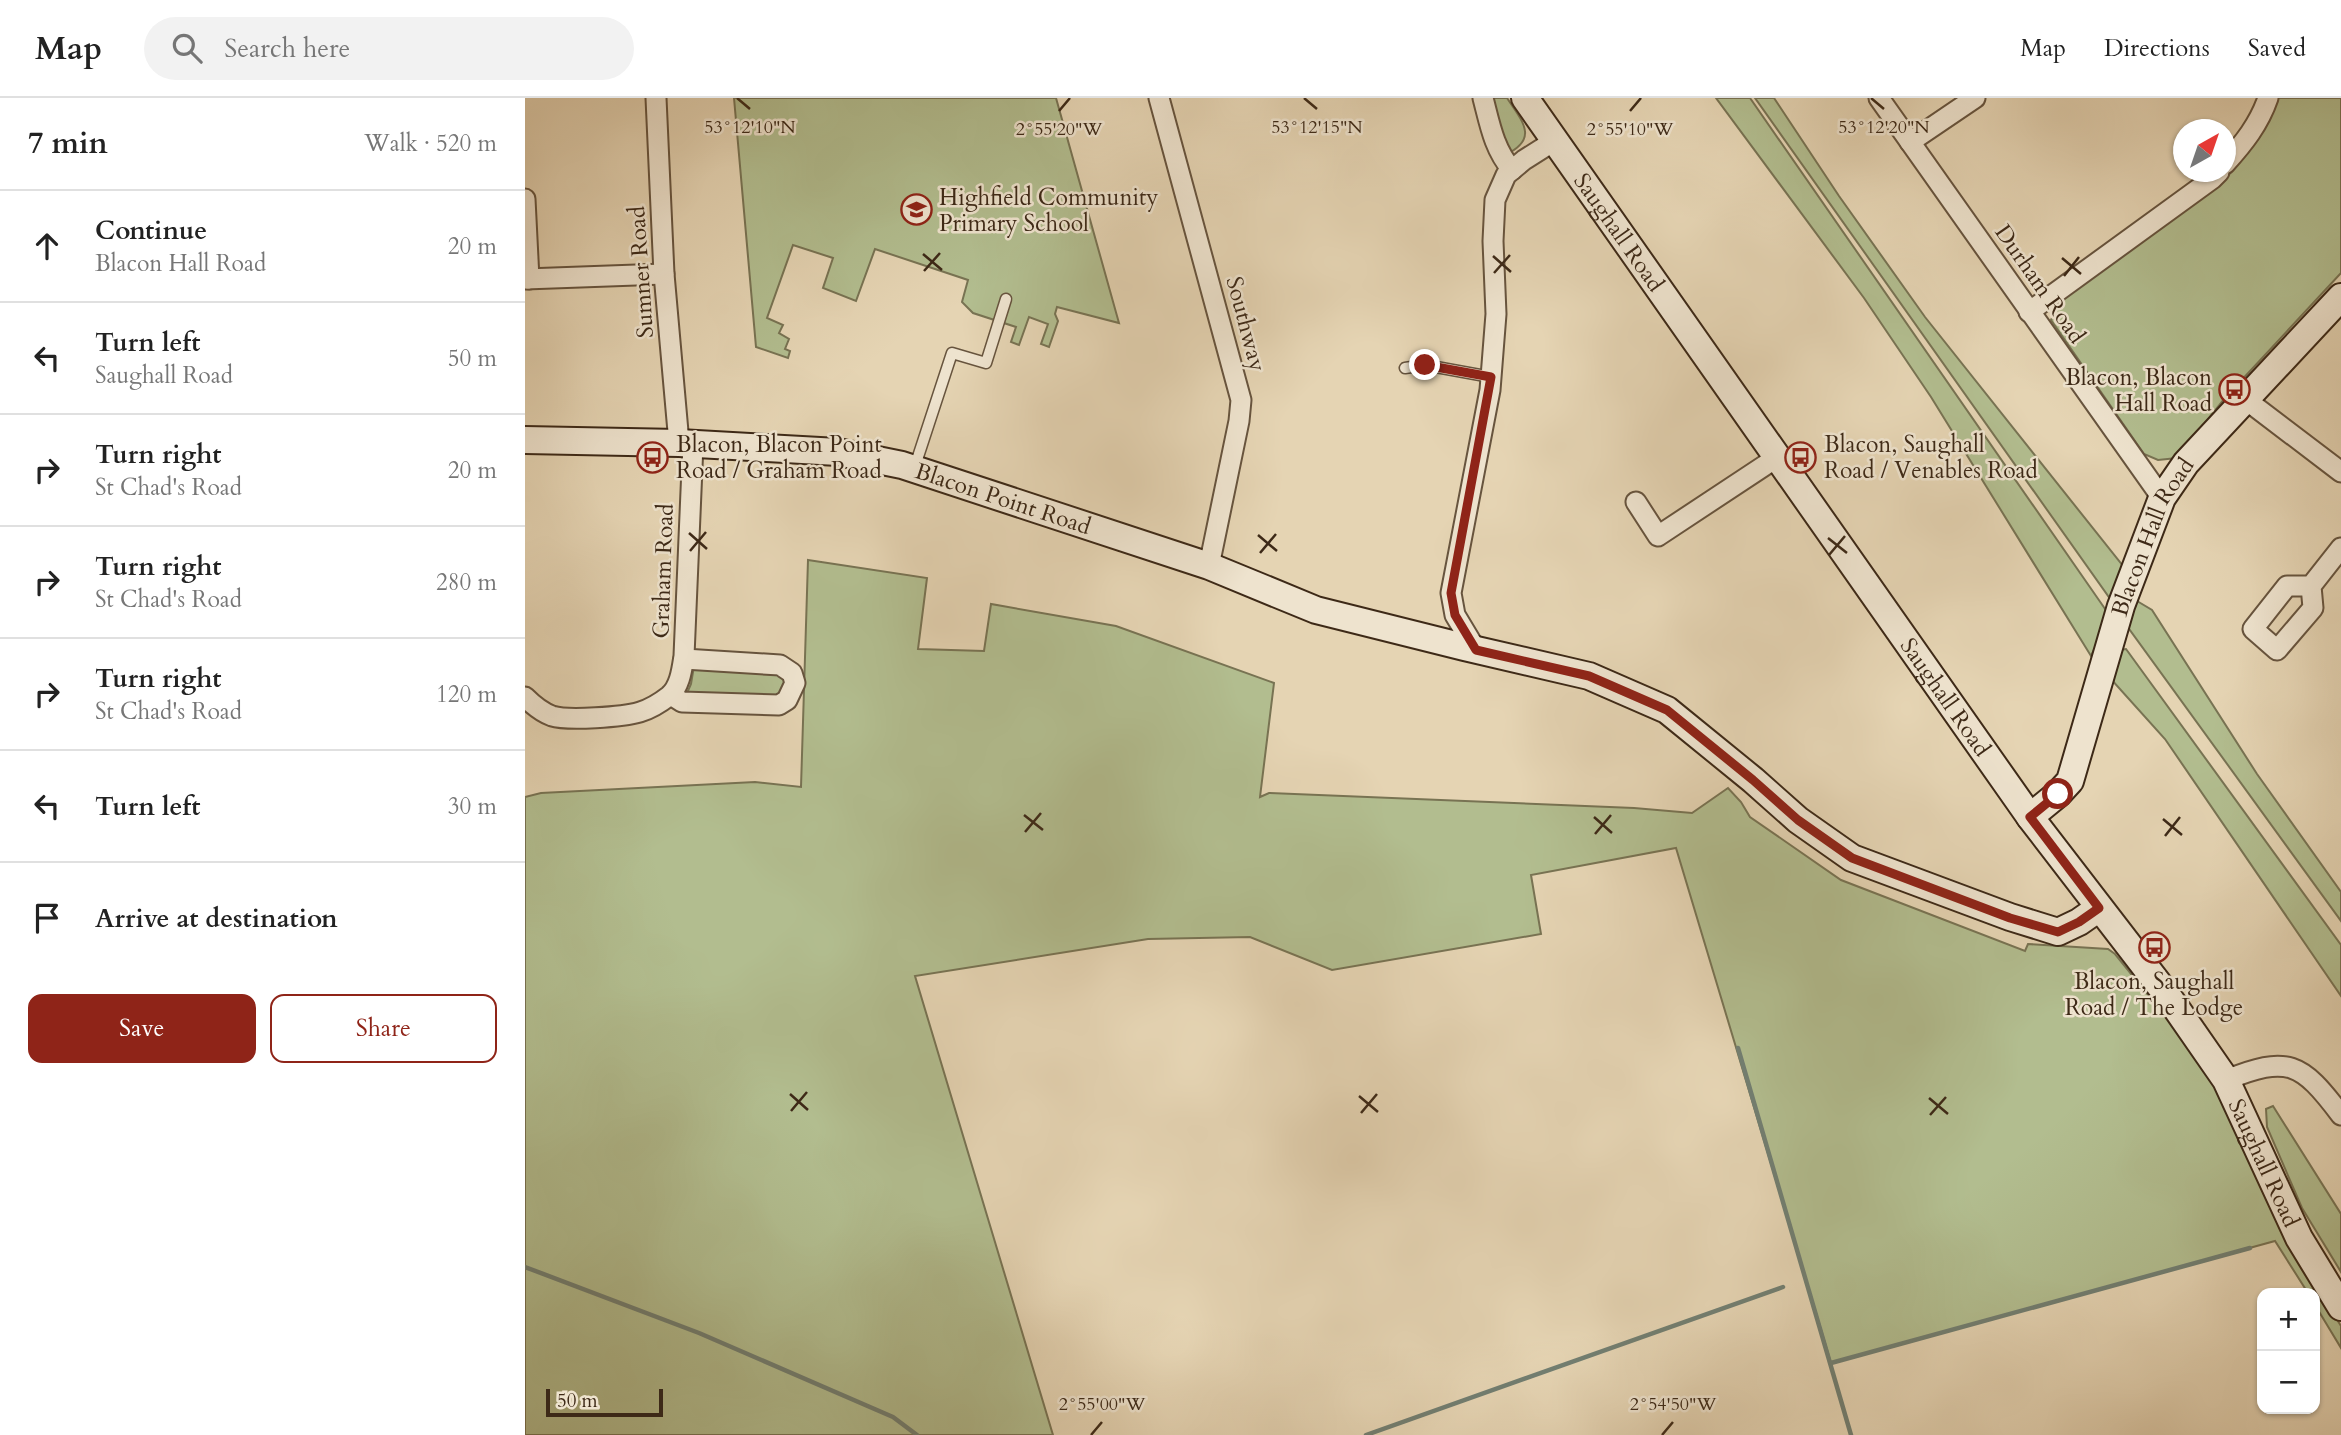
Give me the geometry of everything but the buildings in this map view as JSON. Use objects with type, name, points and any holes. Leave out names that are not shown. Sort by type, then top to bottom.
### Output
[{"type":"street","name":"Sumner Road","points":[[656,98],[664,274],[686,443]]},
{"type":"street","name":"Southway","points":[[1159,98],[1241,400],[1209,566]]},
{"type":"street","points":[[1483,98],[1495,145],[1512,170]]},
{"type":"street","name":"Saughall Road","points":[[1525,98],[2030,817],[2167,995],[2226,1080],[2299,1238],[2341,1307]]},
{"type":"street","name":"Durham Road","points":[[1879,98],[2162,498]]},
{"type":"street","points":[[1910,142],[1975,98]]},
{"type":"street","points":[[2236,152],[2262,115],[2269,98]]},
{"type":"street","points":[[1470,649],[1455,615],[1451,593],[1491,377],[1496,314],[1493,241],[1495,200],[1506,175],[1555,141]]},
{"type":"street","points":[[2029,312],[2208,182]]},
{"type":"street","points":[[525,199],[527,279],[664,274]]},
{"type":"street","name":"Blacon Hall Road","points":[[2030,817],[2058,794],[2070,780],[2121,606],[2162,498],[2186,463],[2341,297]]},
{"type":"street","points":[[2245,399],[2341,472]]},
{"type":"street","name":"Blacon Point Road","points":[[525,440],[686,443],[838,452],[914,469],[1209,566],[1316,610],[1589,676],[1667,710],[1798,820],[1852,858],[2010,918],[2058,932],[2099,908]]},
{"type":"street","name":"Graham Road","points":[[684,659],[780,665],[792,674],[795,682],[793,691],[787,700],[779,705],[683,702],[671,695],[684,659],[686,443]]},
{"type":"street","points":[[1636,502],[1658,536],[1776,458]]},
{"type":"street","points":[[2311,586],[2341,548]]},
{"type":"street","points":[[525,697],[548,715],[564,719],[637,713],[671,695]]},
{"type":"street","points":[[2226,1080],[2270,1065],[2284,1065],[2302,1072],[2322,1090],[2341,1115]]},
{"type":"lane","points":[[914,469],[952,354],[986,363],[1006,299]]},
{"type":"lane","points":[[1405,368],[1425,365],[1491,377]]},
{"type":"green space","points":[[734,98],[1056,98],[1119,323],[1057,307],[1055,314],[1058,321],[1049,347],[1041,344],[1048,324],[1029,317],[1019,345],[1011,342],[1016,327],[973,313],[962,302],[968,280],[875,249],[856,301],[823,288],[833,258],[793,245],[767,318],[783,325],[779,333],[789,339],[785,349],[790,351],[788,358],[756,347]]},
{"type":"green space","points":[[1490,98],[1507,98],[1525,130],[1522,143],[1505,155]]},
{"type":"green space","points":[[1716,98],[1750,98],[2110,616],[2091,656],[1931,397],[1864,298]]},
{"type":"green space","points":[[1755,98],[1774,98],[1839,196],[1925,317],[2123,566],[2111,600]]},
{"type":"green space","points":[[2275,98],[2341,98],[2341,273],[2225,398],[2177,458],[2158,460],[2144,454],[2051,320],[2064,294],[2155,231],[2199,182],[2236,182],[2236,141]]},
{"type":"green space","points":[[808,560],[927,578],[918,649],[984,651],[991,604],[1116,626],[1274,683],[1260,797],[1269,793],[1634,808],[1692,813],[1728,788],[1750,817],[1841,880],[2025,951],[2028,944],[2108,949],[2115,954],[2153,1001],[2168,1013],[2208,1066],[2319,1288],[2305,1288],[2275,1241],[1831,1363],[1676,848],[1531,875],[1541,934],[1332,970],[1250,937],[1148,939],[915,976],[1053,1435],[525,1435],[525,797],[541,793],[755,782],[801,787]]},
{"type":"green space","points":[[2137,601],[2152,610],[2257,774],[2341,892],[2341,921],[2127,626]]},
{"type":"green space","points":[[2126,649],[2341,945],[2341,996],[2165,739],[2110,678],[2120,650]]},
{"type":"green space","points":[[694,666],[779,672],[789,680],[778,698],[687,693]]},
{"type":"green space","points":[[2273,1106],[2341,1214],[2341,1272],[2302,1208],[2267,1127],[2266,1109]]},
{"type":"green space","points":[[2320,1290],[2341,1326],[2341,1348],[2320,1313]]},
{"type":"waterway","points":[[1738,1048],[1851,1435]]},
{"type":"waterway","points":[[1831,1363],[2250,1248]]},
{"type":"waterway","points":[[525,1267],[699,1333],[893,1417],[917,1435]]},
{"type":"waterway","points":[[1366,1435],[1783,1287]]},
{"type":"place","name":"Highfield Community Primary School","points":[[916,210]]},
{"type":"place","name":"Blacon, Blacon Hall Road","points":[[2235,390]]},
{"type":"place","name":"Blacon, Blacon Point Road / Graham Road","points":[[653,457]]},
{"type":"place","name":"Blacon, Saughall Road / Venables Road","points":[[1801,457]]},
{"type":"place","name":"Blacon, Saughall Road / The Lodge","points":[[2154,947]]},
{"type":"route","points":[[1425,365],[1491,377],[1451,593],[1455,615],[1476,650],[1589,676],[1630,692],[1667,710],[1798,820],[1852,858],[2010,918],[2058,932],[2099,908],[2030,817],[2058,794]]}]
